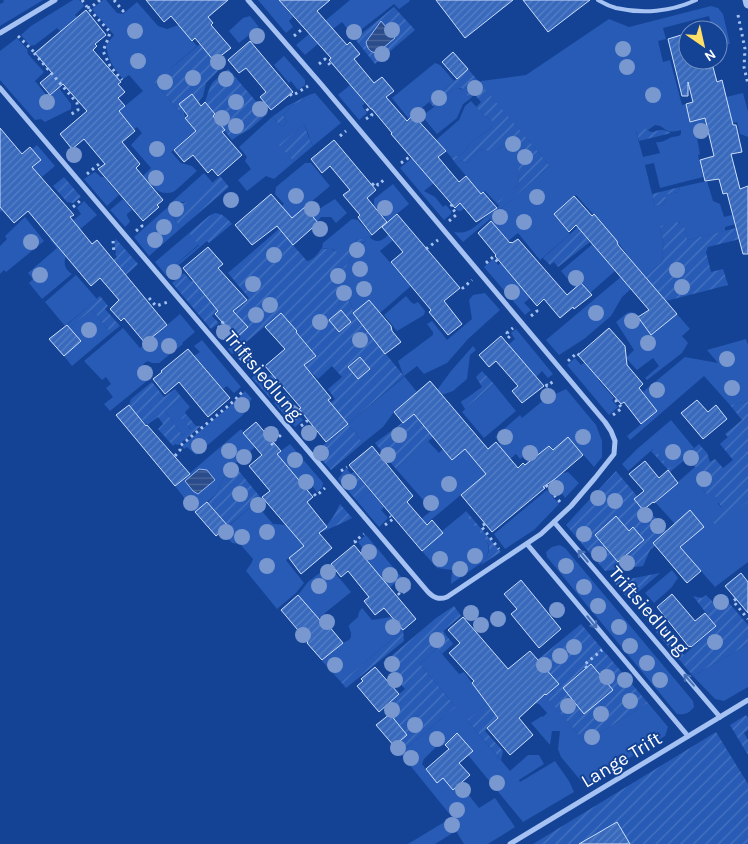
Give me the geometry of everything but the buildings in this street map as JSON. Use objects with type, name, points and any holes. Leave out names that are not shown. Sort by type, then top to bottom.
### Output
[{"type":"street","points":[[0,33],[55,0]]},
{"type":"street","name":"Triftsiedlung","points":[[0,88],[432,596],[442,599],[447,598],[527,544],[554,522],[595,478],[614,454],[614,441],[611,431],[248,0]]},
{"type":"street","name":"Triftsiedlung","points":[[554,522],[720,717]]},
{"type":"street","points":[[527,544],[688,736]]},
{"type":"street","name":"Lange Trift","points":[[510,844],[748,700]]},
{"type":"lane","points":[[598,0],[614,8],[648,12],[674,8],[696,0]]},
{"type":"path","points":[[82,0],[86,8],[110,32],[103,51],[110,66],[122,80]]},
{"type":"path","points":[[86,8],[90,8],[100,0]]},
{"type":"path","points":[[114,0],[123,11],[125,9]]},
{"type":"path","points":[[737,7],[745,49],[744,67],[748,84]]},
{"type":"path","points":[[10,27],[78,103],[78,110],[70,115]]},
{"type":"path","points":[[290,94],[292,96],[309,86],[316,79]]},
{"type":"path","points":[[79,181],[99,164],[101,167]]},
{"type":"path","points":[[150,298],[156,306],[170,302],[176,296]]},
{"type":"path","points":[[175,456],[180,450],[180,446],[234,401],[251,384]]},
{"type":"path","points":[[604,422],[622,408],[616,401],[618,400]]},
{"type":"path","points":[[546,485],[562,503]]},
{"type":"path","points":[[485,524],[481,526],[502,552]]},
{"type":"path","points":[[736,599],[733,601],[748,619]]},
{"type":"path","points":[[587,668],[584,665],[604,649]]},
{"type":"shaded area","points":[[3,0],[43,0],[0,26],[0,4],[4,2]]},
{"type":"shaded area","points":[[73,0],[79,0],[84,5],[75,15],[78,19],[61,32],[57,28],[35,45],[30,46],[21,35],[31,26]]},
{"type":"shaded area","points":[[103,0],[106,0],[117,13],[123,14],[137,2],[158,26],[167,29],[179,25],[197,46],[154,82],[196,131],[171,152],[181,163],[192,166],[197,171],[173,192],[164,193],[148,183],[143,176],[151,168],[131,145],[142,133],[137,127],[134,129],[119,111],[143,91],[129,75],[123,79],[110,60],[106,45],[114,35],[92,9]]},
{"type":"shaded area","points":[[258,0],[281,0],[293,17],[289,21],[293,27],[286,33]]},
{"type":"shaded area","points":[[350,0],[410,1],[399,9],[394,4],[353,36],[342,22],[333,29],[331,27],[316,41],[318,44],[305,55],[296,45]]},
{"type":"shaded area","points":[[711,6],[718,8],[723,14],[724,20],[710,20],[709,16],[694,20],[678,20],[678,24],[663,28],[666,39],[658,41],[663,62],[670,60],[682,105],[686,104],[690,122],[729,112],[726,97],[743,93],[748,112],[748,137],[740,134],[737,122],[705,129],[707,135],[697,138],[700,154],[698,155],[703,177],[660,188],[654,163],[645,165],[655,206],[664,204],[666,202],[664,195],[678,192],[680,187],[707,181],[713,201],[720,204],[724,217],[732,215],[734,219],[748,215],[748,221],[725,227],[725,231],[688,240],[684,227],[679,222],[660,226],[664,246],[663,261],[630,287],[631,289],[622,297],[611,316],[584,339],[559,355],[546,340],[635,265],[617,241],[576,195],[554,214],[570,234],[540,260],[518,233],[508,241],[490,219],[463,242],[454,232],[469,231],[487,216],[489,219],[550,166],[480,84],[481,81],[526,75],[609,19],[629,27]],"holes":[[[655,125],[668,131],[681,130],[681,134],[656,142],[660,153],[643,157],[636,131],[648,130]]]},
{"type":"shaded area","points":[[394,7],[415,30],[375,64],[355,39]]},
{"type":"shaded area","points":[[250,16],[259,27],[239,43],[229,31],[243,18]]},
{"type":"shaded area","points":[[381,21],[395,38],[377,53],[370,50],[366,42]]},
{"type":"shaded area","points":[[17,38],[44,72],[35,81],[48,97],[59,88],[71,104],[71,109],[45,122],[41,119],[35,120],[0,80],[0,51]]},
{"type":"shaded area","points":[[200,44],[220,69],[206,83],[203,96],[199,101],[184,113],[185,118],[154,82]]},
{"type":"shaded area","points":[[284,56],[305,80],[305,85],[298,90],[291,81],[289,83],[274,65]]},
{"type":"shaded area","points":[[435,63],[440,65],[454,81],[409,119],[392,98]]},
{"type":"shaded area","points":[[228,69],[267,114],[250,129],[232,140],[214,118],[215,114],[205,102],[213,82]]},
{"type":"shaded area","points":[[468,69],[550,166],[489,219],[487,216],[499,206],[498,201],[519,185],[518,170],[525,154],[524,149],[517,142],[505,144],[491,152],[483,149],[478,151],[467,163],[461,160],[456,164],[451,157],[461,155],[474,140],[492,126],[492,121],[476,107],[481,102],[474,94],[470,99],[461,88],[453,89],[434,107],[429,102]]},
{"type":"shaded area","points":[[350,85],[365,103],[362,106],[367,113],[359,120],[338,95]]},
{"type":"shaded area","points":[[457,88],[463,91],[470,99],[463,104],[457,118],[437,134],[422,116],[453,89]]},
{"type":"shaded area","points":[[315,93],[341,123],[313,146],[304,124],[280,145],[294,162],[274,179],[266,176],[247,191],[238,180],[251,169],[245,161],[247,157],[239,147],[272,117],[282,127],[287,122],[283,115],[291,106]]},
{"type":"shaded area","points":[[309,95],[309,97],[291,106],[283,115],[287,122],[282,127],[272,117],[287,106]]},
{"type":"shaded area","points":[[471,101],[492,121],[492,126],[474,140],[461,155],[451,157],[436,140],[459,120],[465,106]]},
{"type":"shaded area","points":[[304,124],[313,146],[294,162],[279,145]]},
{"type":"shaded area","points":[[644,128],[650,132],[663,130],[671,133],[639,141],[636,130]]},
{"type":"shaded area","points":[[517,142],[525,152],[519,174],[519,185],[498,201],[499,206],[485,191],[461,211],[458,211],[455,208],[477,189],[456,164],[461,160],[467,163],[478,151],[483,149],[498,149],[505,144]]},
{"type":"shaded area","points":[[37,145],[55,166],[0,212],[0,180],[40,160],[32,149]]},
{"type":"shaded area","points":[[412,158],[434,183],[424,191],[435,197],[443,207],[446,205],[451,211],[451,214],[444,220],[400,168]]},
{"type":"shaded area","points":[[305,163],[311,163],[330,186],[279,229],[270,217],[284,204],[275,194],[276,187]]},
{"type":"shaded area","points":[[95,172],[104,177],[119,195],[107,206],[84,179]]},
{"type":"shaded area","points":[[204,173],[213,183],[209,187],[191,200],[181,203],[173,201]]},
{"type":"shaded area","points":[[220,176],[229,187],[180,229],[169,208],[175,203],[184,203],[200,194]]},
{"type":"shaded area","points":[[64,177],[81,197],[73,203],[67,202],[53,186]]},
{"type":"shaded area","points":[[393,184],[409,204],[388,221],[374,205],[374,199]]},
{"type":"shaded area","points":[[680,187],[678,192],[665,195],[666,202],[664,204],[655,206],[652,194]]},
{"type":"shaded area","points":[[123,199],[132,210],[127,214],[130,221],[125,227],[110,210]]},
{"type":"shaded area","points":[[335,199],[347,213],[336,223],[331,217],[321,217],[317,222],[311,214]]},
{"type":"shaded area","points":[[84,201],[97,215],[59,247],[66,256],[66,268],[72,274],[42,299],[29,283],[33,279],[28,273],[57,248],[50,240],[81,214],[77,208]]},
{"type":"shaded area","points":[[168,207],[180,229],[149,256],[134,237]]},
{"type":"shaded area","points":[[215,213],[225,217],[232,224],[209,243],[207,241],[166,276],[165,274],[199,245],[189,233]]},
{"type":"shaded area","points":[[25,217],[44,241],[6,272],[4,270],[0,274],[0,246],[7,239],[5,236]]},
{"type":"shaded area","points":[[352,219],[358,220],[372,236],[356,240],[341,255],[333,249],[322,248],[323,243]]},
{"type":"shaded area","points":[[679,222],[683,226],[688,240],[748,225],[748,237],[708,247],[706,252],[711,272],[723,269],[728,285],[666,301],[645,277],[663,261],[664,246],[660,226]]},
{"type":"shaded area","points":[[578,227],[590,242],[558,267],[554,262],[550,265],[543,258]]},
{"type":"shaded area","points":[[394,228],[408,228],[380,251],[411,286],[380,313],[369,300],[353,314],[353,309],[348,299],[331,278],[345,267],[349,260],[363,251],[362,244],[369,237],[380,241]]},
{"type":"shaded area","points":[[279,229],[307,261],[314,258],[322,248],[330,248],[341,254],[356,240],[372,236],[362,243],[363,251],[349,260],[346,267],[331,278],[348,299],[353,309],[353,314],[404,376],[348,424],[330,403],[335,399],[328,389],[342,377],[332,366],[318,379],[311,372],[303,378],[297,371],[316,356],[281,313],[232,354],[228,349],[248,327],[226,318],[249,298],[228,273]]},
{"type":"shaded area","points":[[189,233],[199,244],[165,274],[155,262]]},
{"type":"shaded area","points":[[116,239],[138,264],[126,275],[113,260],[117,257],[114,241]]},
{"type":"shaded area","points":[[595,242],[615,271],[590,293],[581,283],[575,288],[561,271]]},
{"type":"shaded area","points":[[493,259],[498,265],[501,263],[531,297],[524,303],[531,310],[525,315],[484,267]]},
{"type":"shaded area","points":[[184,273],[218,311],[212,316],[219,323],[211,329],[172,283]]},
{"type":"shaded area","points":[[76,275],[97,299],[65,326],[45,302]]},
{"type":"shaded area","points":[[485,293],[500,310],[468,339],[447,363],[424,374],[417,366],[404,376],[417,392],[394,412],[383,427],[363,443],[348,424],[404,377],[398,361],[433,335],[427,324],[432,321],[447,340],[472,319],[469,300],[473,295]]},
{"type":"shaded area","points":[[100,296],[108,306],[105,309],[120,326],[111,333],[92,310],[69,328],[67,325]]},
{"type":"shaded area","points":[[406,296],[414,304],[418,302],[425,311],[424,315],[397,331],[384,315]]},
{"type":"shaded area","points":[[92,310],[111,333],[72,366],[64,356],[80,342],[69,328]]},
{"type":"shaded area","points":[[631,312],[635,313],[651,335],[677,314],[690,329],[682,336],[688,343],[682,353],[647,380],[645,378],[659,366],[653,358],[637,370],[626,358],[634,350],[616,322]]},
{"type":"shaded area","points":[[180,314],[195,332],[159,363],[148,361],[143,364],[153,376],[110,411],[104,404],[113,397],[106,388],[111,384],[106,377],[102,380],[84,361],[123,328],[140,348]]},
{"type":"shaded area","points":[[516,329],[553,374],[548,378],[542,371],[536,377],[508,345],[515,339],[511,333]]},
{"type":"shaded area","points":[[746,339],[748,345],[748,401],[730,405],[704,376],[630,440],[627,436],[657,411],[645,396],[628,408],[626,406],[685,357],[718,363],[707,350]]},
{"type":"shaded area","points":[[202,340],[241,387],[234,393],[227,386],[223,389],[194,356],[200,352],[194,346]]},
{"type":"shaded area","points":[[473,346],[476,350],[470,355],[467,379],[453,391],[442,395],[437,390]]},
{"type":"shaded area","points":[[575,358],[581,365],[585,362],[614,398],[612,400],[618,407],[609,415],[567,365]]},
{"type":"shaded area","points":[[260,371],[266,378],[272,374],[279,383],[278,388],[270,398],[252,378]]},
{"type":"shaded area","points":[[482,371],[494,384],[465,409],[461,402],[482,387],[476,377]]},
{"type":"shaded area","points":[[152,382],[164,397],[175,389],[182,398],[165,411],[183,436],[191,429],[181,418],[186,414],[196,426],[201,426],[178,445],[175,444],[173,446],[158,429],[163,424],[158,417],[147,425],[129,405],[131,399]]},
{"type":"shaded area","points":[[494,384],[516,411],[484,438],[462,412]]},
{"type":"shaded area","points":[[566,389],[596,425],[602,441],[602,457],[594,467],[568,437],[553,450],[549,446],[542,452],[536,471],[523,457],[520,459],[516,454],[510,459],[497,460],[505,453],[499,446],[501,443],[495,437],[520,415],[522,418],[545,399]]},
{"type":"shaded area","points":[[245,391],[252,399],[243,415],[196,455],[187,447],[184,449],[182,446],[237,400]]},
{"type":"shaded area","points":[[285,393],[299,410],[296,412],[303,420],[295,427],[274,403]]},
{"type":"shaded area","points":[[182,398],[190,407],[182,418],[191,430],[183,436],[165,411]]},
{"type":"shaded area","points":[[748,401],[748,502],[718,527],[710,520],[717,513],[722,513],[722,508],[717,501],[718,497],[708,495],[700,486],[699,483],[704,472],[695,467],[687,458],[670,472],[651,451],[654,449],[670,468],[699,444],[707,453],[710,462],[715,459],[723,468],[733,460],[720,444],[728,437],[725,434],[742,420],[730,405]]},
{"type":"shaded area","points":[[414,414],[422,425],[435,414],[446,426],[396,469],[375,443]]},
{"type":"shaded area","points":[[671,420],[694,448],[670,468],[653,449],[628,471],[622,464]]},
{"type":"shaded area","points":[[348,424],[363,443],[331,470],[315,452]]},
{"type":"shaded area","points":[[241,429],[255,447],[234,465],[223,479],[215,495],[195,512],[175,486]]},
{"type":"shaded area","points":[[428,441],[439,453],[443,449],[466,449],[486,474],[426,524],[421,519],[432,510],[396,469]]},
{"type":"shaded area","points":[[290,444],[323,483],[322,488],[317,492],[311,485],[306,489],[277,454]]},
{"type":"shaded area","points":[[234,465],[261,498],[228,526],[208,502],[215,495],[223,479]]},
{"type":"shaded area","points":[[695,467],[705,472],[699,483],[702,489],[708,494],[718,497],[718,504],[722,508],[722,514],[718,526],[748,502],[748,562],[715,587],[680,547],[704,527],[690,511],[675,524],[655,502]]},
{"type":"shaded area","points":[[346,468],[351,474],[354,472],[370,491],[357,501],[338,479]]},
{"type":"shaded area","points":[[199,469],[207,470],[215,480],[198,494],[185,481]]},
{"type":"shaded area","points":[[616,471],[668,533],[650,550],[643,566],[605,571],[566,525]]},
{"type":"shaded area","points":[[568,472],[579,483],[565,498],[561,492],[557,495],[551,487],[551,481],[559,474]]},
{"type":"shaded area","points":[[547,490],[559,504],[534,530],[505,549],[494,534]]},
{"type":"shaded area","points":[[370,491],[384,507],[381,510],[388,518],[379,527],[357,501]]},
{"type":"shaded area","points":[[255,503],[273,524],[289,525],[291,531],[304,546],[286,560],[304,583],[296,593],[277,609],[246,571],[253,559],[240,544],[232,543],[222,532]]},
{"type":"shaded area","points":[[340,504],[352,518],[319,533],[326,527]]},
{"type":"shaded area","points":[[466,511],[501,552],[481,565],[488,554],[489,547],[464,513]]},
{"type":"shaded area","points":[[464,513],[478,529],[489,547],[484,561],[451,584],[452,570],[437,568],[422,551]]},
{"type":"shaded area","points":[[366,535],[408,585],[401,591],[395,583],[389,588],[360,553],[364,550],[358,542]]},
{"type":"shaded area","points":[[560,545],[565,548],[693,701],[694,707],[689,712],[677,714],[547,557],[546,552],[552,547]]},
{"type":"shaded area","points":[[329,566],[351,592],[315,621],[298,595],[308,582]]},
{"type":"shaded area","points":[[672,570],[678,578],[671,588],[654,603],[645,593]]},
{"type":"shaded area","points":[[660,573],[629,600],[614,582]]},
{"type":"shaded area","points":[[706,595],[713,602],[722,595],[748,625],[748,644],[693,676],[656,632],[660,629],[663,631],[684,655],[716,626],[693,596],[702,598]]},
{"type":"shaded area","points":[[454,606],[461,616],[443,631],[453,644],[442,654],[437,648],[420,664],[456,707],[400,753],[394,746],[407,735],[385,706],[405,689],[383,663],[436,618]]},
{"type":"shaded area","points":[[362,608],[372,620],[391,617],[403,630],[341,682],[322,661],[349,640],[351,633],[349,625],[358,617]]},
{"type":"shaded area","points":[[581,624],[648,703],[585,742],[524,671]]},
{"type":"shaded area","points":[[403,630],[404,641],[346,688],[341,682]]},
{"type":"shaded area","points":[[748,644],[748,687],[724,701],[715,699],[693,676]]},
{"type":"shaded area","points":[[437,648],[459,674],[464,672],[487,703],[467,720],[510,771],[528,755],[539,755],[544,764],[519,780],[520,782],[555,761],[574,792],[523,822],[468,755],[473,751],[457,733],[445,745],[439,744],[424,759],[422,764],[437,783],[443,778],[453,790],[460,784],[479,808],[495,798],[515,827],[488,844],[464,844],[456,831],[435,844],[408,844],[451,818],[454,823],[456,822],[400,753],[456,707],[420,664]]},
{"type":"shaded area","points":[[545,695],[585,742],[648,703],[668,727],[665,736],[587,784],[582,782],[561,757],[558,749],[560,731],[552,731],[550,745],[531,723],[547,713],[539,704],[534,703]]},
{"type":"shaded area","points":[[493,698],[502,715],[485,731],[503,751],[501,760],[467,720]]},
{"type":"shaded area","points":[[746,715],[748,718],[748,730],[744,733],[748,740],[748,755],[730,725]]},
{"type":"shaded area","points":[[716,732],[748,784],[748,844],[533,844]]}]
